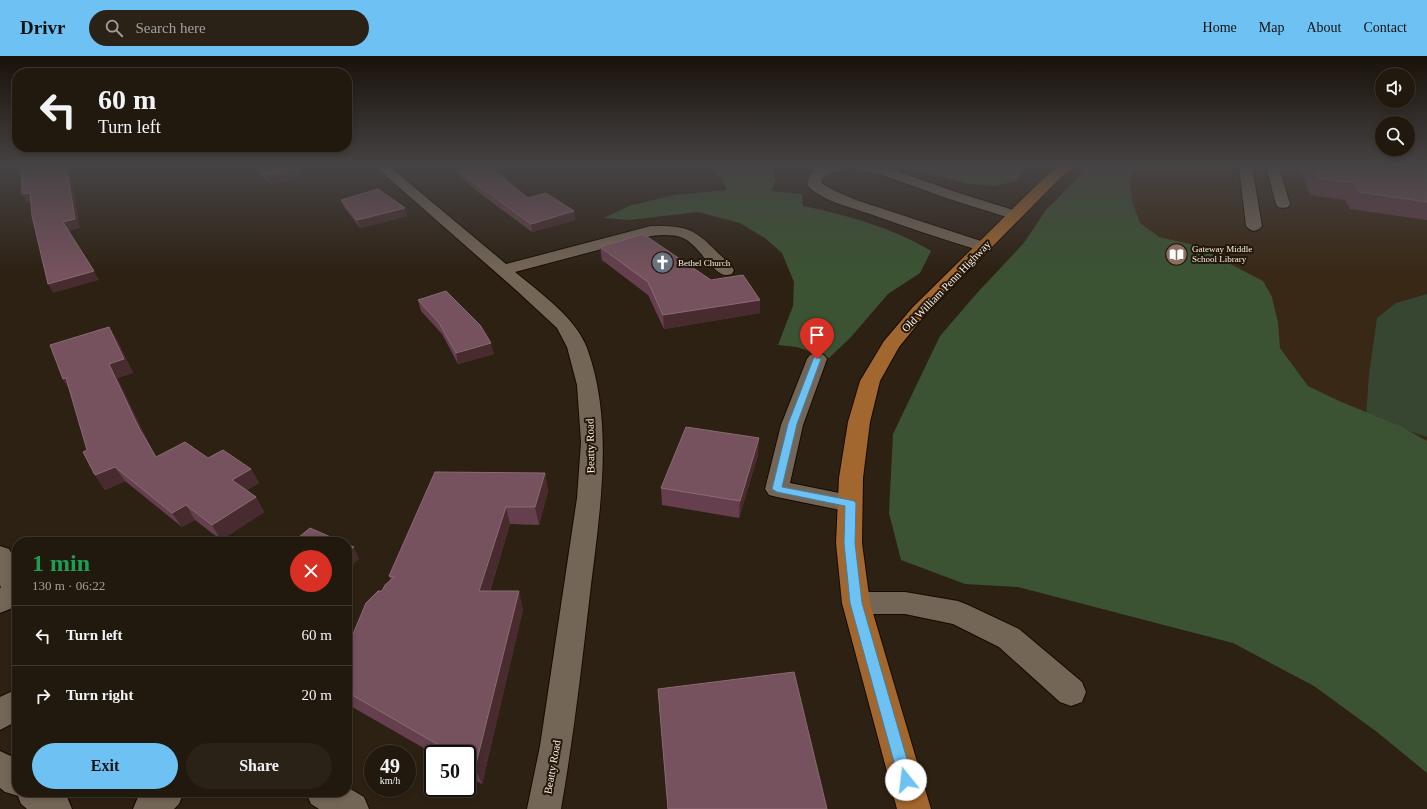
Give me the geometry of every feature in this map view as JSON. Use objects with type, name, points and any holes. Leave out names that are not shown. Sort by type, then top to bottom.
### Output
[{"type":"main road","name":"Old William Penn Highway","points":[[914,809],[856,603],[849,543],[851,478],[859,422],[870,381],[891,346],[919,311],[1028,202]]},
{"type":"street","name":"Beatty Road","points":[[423,202],[503,270],[564,325],[577,347],[587,385],[592,442],[589,498],[556,746],[544,809]]},
{"type":"street","points":[[848,202],[984,247]]},
{"type":"street","points":[[974,202],[1015,215]]},
{"type":"street","points":[[1250,202],[1254,226]]},
{"type":"street","points":[[503,270],[651,231],[677,232],[690,235],[726,270]]},
{"type":"street","points":[[817,359],[792,424],[777,489],[850,503]]},
{"type":"street","points":[[0,556],[12,581]]},
{"type":"street","points":[[0,602],[12,595]]},
{"type":"street","points":[[856,603],[906,603],[958,613],[1009,638],[1070,692]]},
{"type":"street","points":[[0,715],[12,707]]},
{"type":"street","points":[[0,767],[12,776]]},
{"type":"street","points":[[39,797],[55,809]]},
{"type":"street","points":[[150,809],[162,797]]},
{"type":"street","points":[[332,797],[352,809]]},
{"type":"shaded area","points":[[1116,202],[1427,202],[1427,477],[1136,259]]},
{"type":"green space","points":[[645,202],[803,202],[803,206],[853,218],[885,229],[931,251],[920,273],[888,294],[851,337],[829,358],[797,347],[778,345],[793,306],[794,282],[782,253],[765,238],[740,223],[698,212],[629,220],[604,218],[629,206]]},
{"type":"green space","points":[[1054,202],[1132,202],[1140,223],[1159,237],[1194,245],[1263,281],[1272,297],[1278,323],[1280,348],[1308,386],[1339,401],[1400,426],[1427,441],[1427,773],[1377,732],[1314,686],[1233,643],[1018,587],[965,584],[901,560],[889,513],[893,434],[940,336],[978,292],[1023,244],[1046,210]]},
{"type":"green space","points":[[1427,294],[1427,437],[1366,417],[1369,374],[1377,318],[1396,303]]},
{"type":"building","points":[[31,202],[72,202],[75,219],[63,222],[94,271],[48,284],[32,216]]},
{"type":"building","points":[[343,202],[397,202],[405,208],[357,220]]},
{"type":"building","points":[[501,202],[560,202],[574,211],[531,224]]},
{"type":"building","points":[[643,234],[711,280],[743,275],[760,300],[663,315],[648,282],[600,247]]},
{"type":"building","points":[[446,291],[480,325],[491,343],[456,353],[439,323],[418,300]]},
{"type":"building","points":[[109,327],[124,359],[109,364],[139,428],[156,457],[185,442],[208,458],[223,450],[251,469],[232,480],[256,497],[212,525],[186,505],[172,513],[115,467],[95,475],[83,452],[87,450],[66,378],[63,379],[50,345]]},
{"type":"building","points":[[686,427],[759,438],[740,501],[661,488]]},
{"type":"building","points":[[435,472],[545,473],[535,507],[506,507],[479,591],[519,591],[476,764],[476,745],[439,745],[352,695],[352,635],[366,603],[378,591],[382,591],[385,585],[394,577],[389,576]]},
{"type":"building","points":[[310,528],[331,537],[299,537]]},
{"type":"building","points":[[794,672],[827,809],[668,809],[658,689]]},
{"type":"place","name":"Gateway Middle School Library","points":[[1176,254]]},
{"type":"place","name":"Bethel Church","points":[[662,263]]},
{"type":"route","points":[[817,359],[792,424],[777,489],[850,503],[849,543],[856,603],[906,780]]}]
